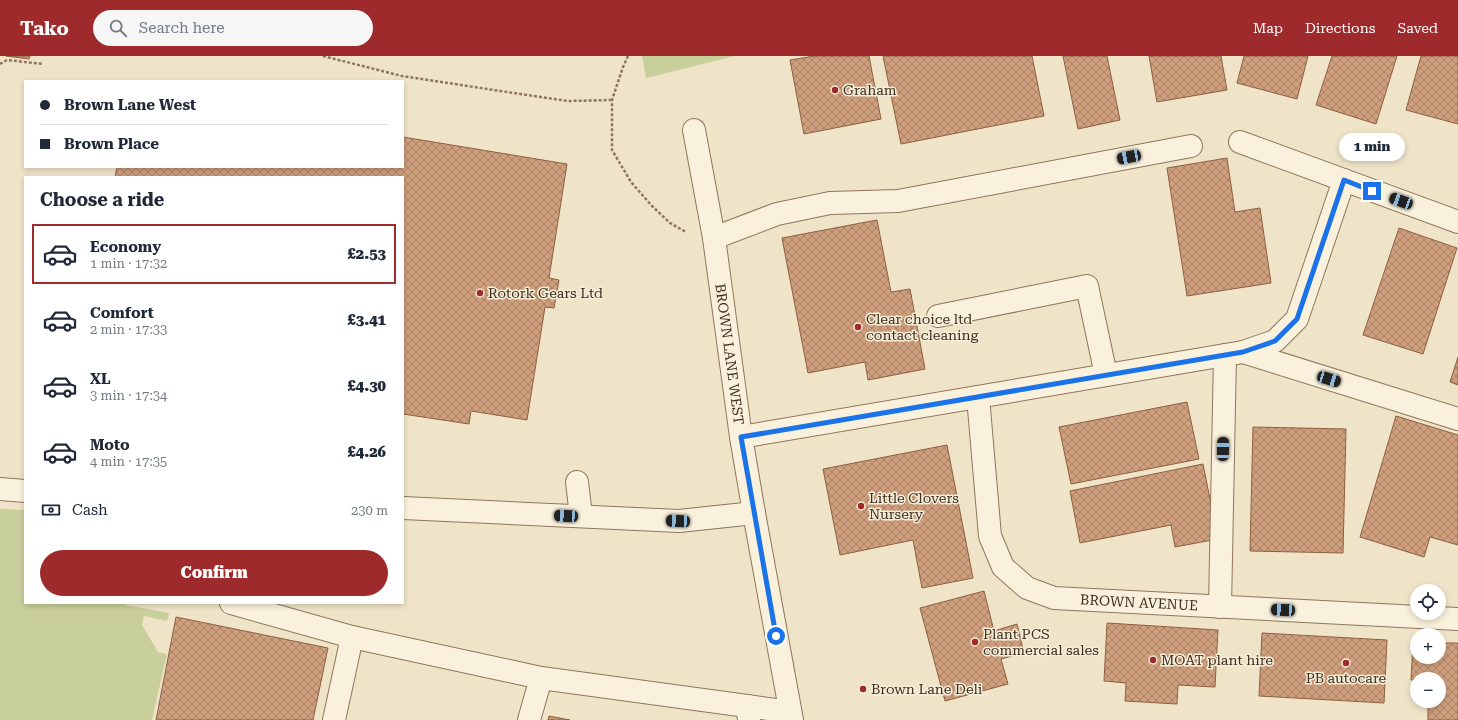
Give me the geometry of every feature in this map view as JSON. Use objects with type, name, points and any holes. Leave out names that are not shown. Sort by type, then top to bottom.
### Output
[{"type":"street","name":"BROWN LANE WEST","points":[[694,130],[714,238],[741,437],[791,716]]},
{"type":"street","points":[[1240,142],[1458,222]]},
{"type":"street","points":[[714,238],[777,214],[830,203],[898,200],[1191,146]]},
{"type":"street","points":[[741,437],[1234,353],[1275,341],[1297,319],[1344,180]]},
{"type":"street","points":[[938,316],[1087,286],[1106,375]]},
{"type":"street","points":[[1234,353],[1458,419]]},
{"type":"street","points":[[1220,607],[1234,353]]},
{"type":"street","name":"BROWN AVENUE","points":[[978,397],[990,536],[1004,567],[1027,588],[1054,598],[1458,619]]},
{"type":"street","points":[[577,482],[581,516]]},
{"type":"street","points":[[0,489],[24,491]]},
{"type":"street","points":[[404,508],[678,521],[754,513]]},
{"type":"street","points":[[235,604],[352,637],[541,678],[748,713],[791,716]]},
{"type":"street","points":[[340,719],[352,637]]},
{"type":"street","points":[[529,720],[541,678]]},
{"type":"path","points":[[323,56],[402,76],[500,91],[568,101],[612,100]]},
{"type":"path","points":[[628,56],[612,100],[612,150],[631,182],[652,206],[670,223],[691,235],[714,238]]},
{"type":"path","points":[[0,64],[7,60],[43,64]]},
{"type":"green space","points":[[642,56],[734,56],[646,78]]},
{"type":"green space","points":[[0,509],[24,510],[24,604],[126,604],[169,613],[167,621],[144,616],[142,625],[158,652],[167,654],[152,720],[0,720]]},
{"type":"building","points":[[6,56],[30,56],[29,59]]},
{"type":"building","name":"Graham","points":[[814,56],[869,56],[881,119],[804,134],[790,60]]},
{"type":"building","points":[[883,56],[1032,56],[1044,116],[901,144]]},
{"type":"building","points":[[1063,56],[1107,56],[1120,120],[1078,129]]},
{"type":"building","points":[[1149,56],[1221,56],[1227,90],[1157,102]]},
{"type":"building","points":[[1244,56],[1308,56],[1297,99],[1237,83]]},
{"type":"building","points":[[1332,56],[1397,56],[1376,124],[1316,105]]},
{"type":"building","points":[[1421,56],[1458,56],[1458,124],[1406,110]]},
{"type":"building","name":"Rotork Gears Ltd","points":[[404,137],[567,164],[549,278],[559,280],[554,308],[545,307],[527,420],[471,411],[469,424],[404,414],[404,176],[115,176],[117,168],[404,168]]},
{"type":"building","points":[[1227,158],[1235,212],[1260,208],[1271,283],[1187,296],[1167,168]]},
{"type":"building","name":"Clear choice ltd contact cleaning","points":[[877,220],[891,292],[910,289],[925,369],[868,380],[865,362],[808,373],[782,238]]},
{"type":"building","points":[[1399,228],[1457,248],[1423,354],[1363,335]]},
{"type":"building","points":[[1458,357],[1458,385],[1450,382]]},
{"type":"building","points":[[1187,402],[1199,459],[1071,484],[1059,427]]},
{"type":"building","points":[[1396,416],[1458,435],[1458,545],[1430,537],[1424,557],[1360,537]]},
{"type":"building","points":[[1253,427],[1346,429],[1343,553],[1250,551]]},
{"type":"building","points":[[947,445],[973,578],[922,588],[913,540],[840,555],[823,469]]},
{"type":"building","points":[[1203,464],[1218,539],[1175,547],[1171,525],[1080,543],[1070,491]]},
{"type":"building","name":"Plant PCS commercial sales","points":[[984,591],[994,631],[1017,624],[1024,653],[1001,659],[1008,684],[945,701],[920,608]]},
{"type":"building","points":[[176,617],[328,648],[313,720],[156,720]]},
{"type":"building","points":[[1107,623],[1218,630],[1215,687],[1178,685],[1177,704],[1125,701],[1126,683],[1104,681]]},
{"type":"building","points":[[1262,633],[1387,640],[1384,703],[1259,696]]},
{"type":"building","points":[[1446,643],[1458,643],[1458,720],[1428,720],[1428,708],[1446,708],[1446,672],[1411,672],[1412,664],[1446,664]]},
{"type":"building","points":[[549,716],[570,720],[548,720]]},
{"type":"place","name":"Graham","points":[[835,90]]},
{"type":"place","name":"Rotork Gears Ltd","points":[[480,293]]},
{"type":"place","name":"Clear choice ltd contact cleaning","points":[[858,327]]},
{"type":"place","name":"Little Clovers Nursery","points":[[861,506]]},
{"type":"place","name":"Plant PCS commercial sales","points":[[975,642]]},
{"type":"place","name":"MOAT plant hire","points":[[1153,660]]},
{"type":"place","name":"PB autocare","points":[[1346,663]]},
{"type":"place","name":"Brown Lane Deli","points":[[863,689]]},
{"type":"route","points":[[776,636],[741,437],[1243,352],[1275,341],[1297,319],[1344,180],[1372,191]]}]
